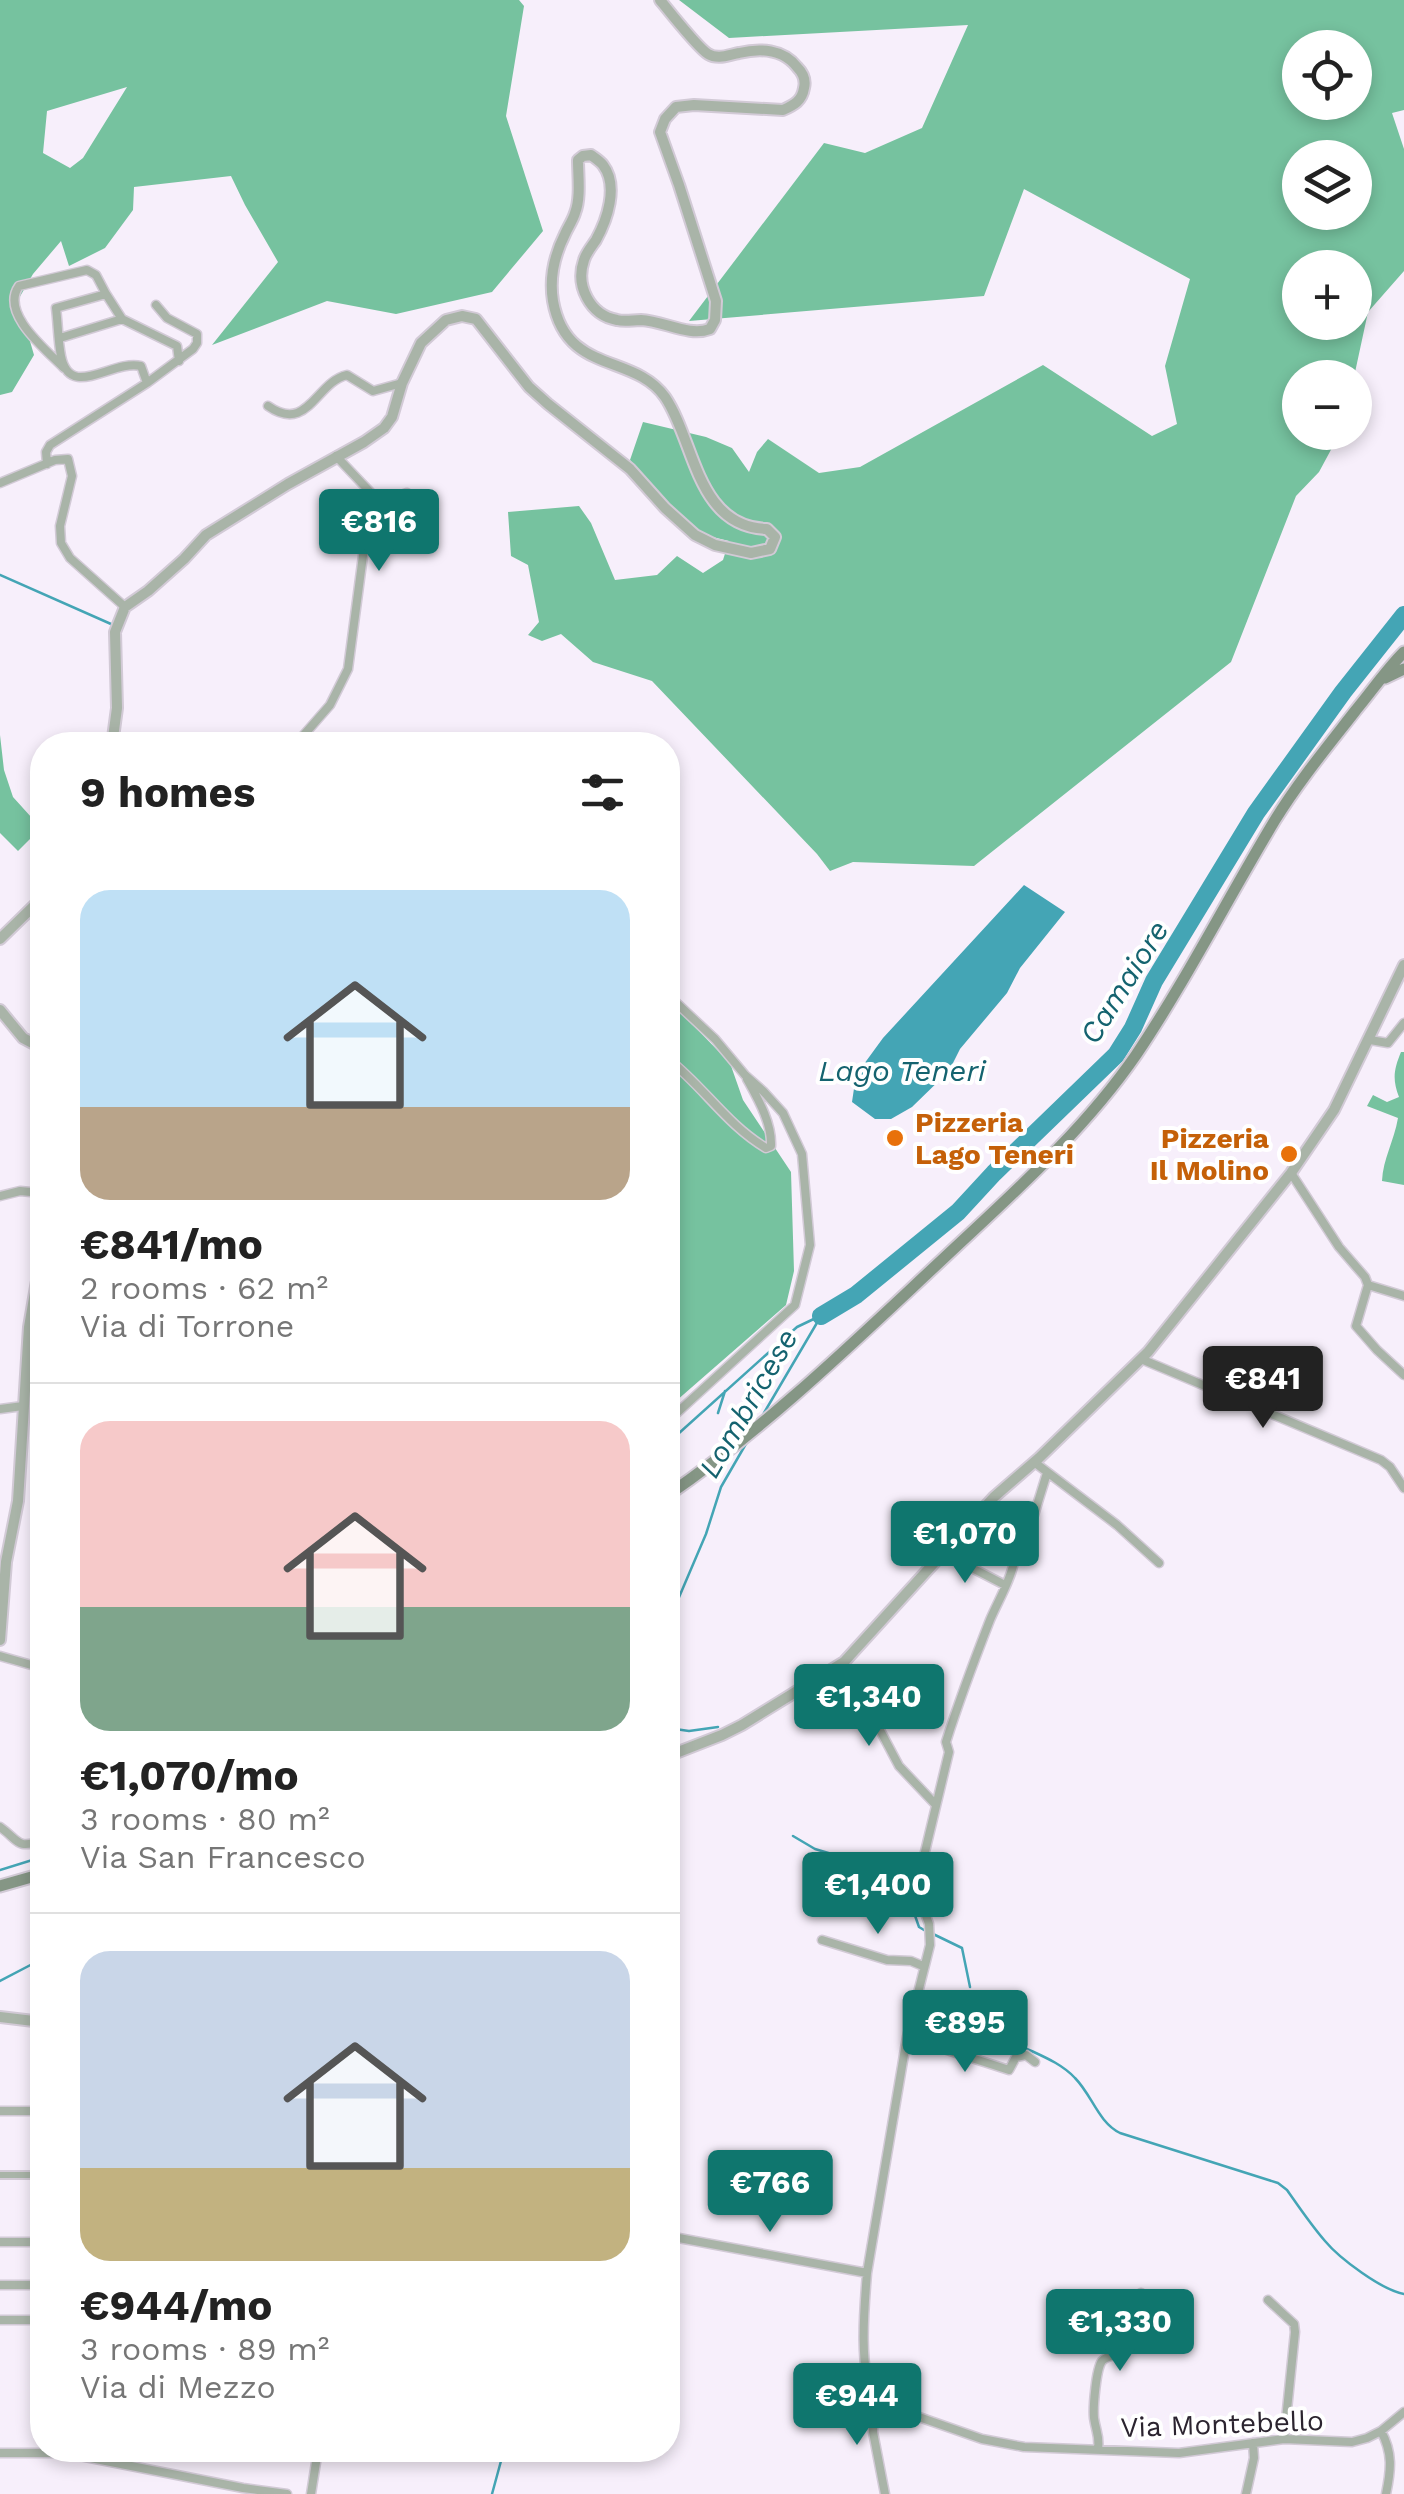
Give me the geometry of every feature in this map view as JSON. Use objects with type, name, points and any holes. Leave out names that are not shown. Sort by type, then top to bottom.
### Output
[{"type":"main road","points":[[680,1485],[778,1410],[1010,1196],[1087,1118],[1134,1057],[1188,972],[1284,806],[1322,752],[1404,652]]},
{"type":"main road","points":[[1381,679],[1404,669]]},
{"type":"main road","points":[[0,1886],[30,1877]]},
{"type":"street","points":[[114,732],[115,632],[125,607],[184,559],[206,535],[384,428],[421,344],[446,320],[462,316],[476,319],[529,386],[630,469],[696,535],[716,545],[751,553],[770,550],[775,537],[767,529],[736,520],[706,490],[665,397],[654,386],[570,340],[553,303],[554,260],[576,212],[578,160],[591,155],[605,168],[610,182],[609,213],[584,259],[580,280],[587,300],[606,317],[621,322],[641,320],[700,332],[710,329],[715,320],[716,301],[660,132],[676,107],[783,110],[802,96],[802,73],[784,55],[770,50],[724,57],[708,54],[660,0]]},
{"type":"street","points":[[147,383],[141,366],[131,364],[82,379],[73,377],[9,313],[11,293],[20,286],[87,270],[96,275],[122,319],[177,346],[179,361]]},
{"type":"street","points":[[66,370],[56,308],[106,294]]},
{"type":"street","points":[[46,464],[50,445],[193,350],[196,334],[167,318],[156,306]]},
{"type":"street","points":[[60,338],[122,319]]},
{"type":"street","points":[[268,406],[293,414],[316,400],[337,378],[347,376],[373,392],[402,384]]},
{"type":"street","points":[[306,732],[330,705],[348,669],[364,548],[371,529],[410,496],[408,493],[388,500],[373,495],[336,456]]},
{"type":"street","points":[[0,483],[68,458],[72,476],[60,526],[62,543],[70,558],[125,607]]},
{"type":"street","points":[[0,939],[30,910]]},
{"type":"street","points":[[680,1751],[732,1730],[844,1662],[994,1497],[1141,1359],[1292,1173],[1334,1110],[1404,965]]},
{"type":"street","points":[[680,1007],[715,1039],[783,1114],[802,1154],[810,1245],[794,1305],[680,1411]]},
{"type":"street","points":[[0,1010],[30,1042]]},
{"type":"street","points":[[1370,1040],[1388,1043],[1404,1023]]},
{"type":"street","points":[[680,1071],[737,1126],[766,1148],[772,1142],[766,1117],[745,1075]]},
{"type":"street","points":[[1292,1173],[1339,1247],[1365,1277],[1368,1285],[1356,1326],[1404,1375]]},
{"type":"street","points":[[0,1196],[30,1192]]},
{"type":"street","points":[[1368,1285],[1404,1296]]},
{"type":"street","points":[[0,1640],[6,1562],[18,1501],[30,1327]]},
{"type":"street","points":[[1141,1359],[1380,1460],[1390,1467],[1404,1488]]},
{"type":"street","points":[[0,1409],[23,1406]]},
{"type":"street","points":[[1034,1462],[1160,1563]]},
{"type":"street","points":[[1025,1544],[1047,1473]]},
{"type":"street","points":[[885,2494],[868,2390],[867,2272],[907,2037],[930,1938],[917,1891],[948,1752],[946,1742],[966,1681],[1015,1566],[1014,1561],[955,1540]]},
{"type":"street","points":[[943,1553],[1005,1585]]},
{"type":"street","points":[[0,1656],[30,1665]]},
{"type":"street","points":[[844,1662],[899,1766],[936,1805]]},
{"type":"street","points":[[0,1826],[18,1844],[30,1845]]},
{"type":"street","points":[[822,1940],[923,1966]]},
{"type":"street","points":[[0,2017],[30,2021]]},
{"type":"street","points":[[907,2037],[1009,2070],[1021,2055],[1035,2062]]},
{"type":"street","points":[[0,2112],[30,2112]]},
{"type":"street","points":[[0,2175],[30,2176]]},
{"type":"street","points":[[680,2238],[867,2272]]},
{"type":"street","points":[[0,2242],[30,2242]]},
{"type":"street","points":[[0,2286],[30,2285]]},
{"type":"street","points":[[1098,2450],[1100,2436],[1094,2418],[1101,2362],[1124,2352],[1136,2298],[1141,2294]]},
{"type":"street","points":[[1268,2300],[1294,2324],[1295,2332],[1284,2439]]},
{"type":"street","points":[[0,2320],[30,2320]]},
{"type":"street","name":"Via Montebello","points":[[872,2401],[982,2439],[1024,2447],[1180,2453],[1284,2439],[1352,2442],[1381,2431],[1404,2412]]},
{"type":"street","points":[[1381,2431],[1392,2460],[1386,2494]]},
{"type":"street","points":[[1246,2494],[1254,2444]]},
{"type":"street","points":[[0,2452],[30,2452]]},
{"type":"street","points":[[114,2462],[287,2494]]},
{"type":"street","points":[[312,2494],[316,2462]]},
{"type":"green space","points":[[0,0],[519,0],[524,6],[506,116],[543,231],[492,292],[396,314],[327,301],[212,345],[278,262],[231,176],[134,187],[133,210],[105,248],[69,266],[61,241],[33,274],[18,300],[34,355],[12,392],[0,395]],"holes":[[[127,87],[83,158],[70,168],[43,153],[47,111]]]},
{"type":"green space","points":[[679,0],[1404,0],[1404,110],[1392,113],[1404,149],[1404,271],[1372,307],[1372,250],[1282,250],[1282,340],[1362,340],[1358,360],[1282,360],[1282,450],[1331,450],[1319,472],[1296,496],[1231,662],[974,866],[853,862],[830,871],[652,681],[593,662],[561,634],[542,641],[528,635],[539,622],[528,565],[511,556],[508,512],[579,506],[591,523],[615,580],[657,575],[677,556],[703,573],[723,560],[729,541],[696,533],[630,460],[643,422],[706,437],[732,448],[749,472],[757,452],[768,439],[819,473],[860,467],[1043,365],[1152,436],[1177,424],[1165,366],[1190,279],[1024,189],[984,296],[689,321],[824,143],[865,153],[922,128],[968,25],[729,38]]},
{"type":"green space","points":[[0,735],[4,770],[13,797],[30,816],[30,839],[18,851],[0,833]]},
{"type":"green space","points":[[680,1013],[730,1063],[743,1100],[791,1172],[794,1271],[786,1305],[680,1398]]},
{"type":"green space","points":[[1401,1052],[1404,1185],[1382,1181],[1398,1118],[1367,1106],[1373,1095],[1387,1102],[1399,1097],[1395,1074]]},
{"type":"water","name":"Lago Teneri","points":[[1024,885],[1065,912],[1020,968],[1007,993],[960,1049],[949,1071],[912,1107],[891,1119],[875,1119],[852,1102],[856,1075],[883,1038]]},
{"type":"waterway","points":[[0,575],[111,624]]},
{"type":"waterway","name":"Camaiore","points":[[821,1316],[856,1295],[958,1212],[1116,1055],[1154,981],[1256,813],[1404,615]]},
{"type":"waterway","points":[[680,1432],[797,1327],[820,1316]]},
{"type":"waterway","name":"Lombricese","points":[[761,1418],[821,1316]]},
{"type":"waterway","points":[[718,1413],[725,1391]]},
{"type":"waterway","name":"Lombricese","points":[[680,1595],[721,1487],[747,1442]]},
{"type":"waterway","points":[[680,1730],[718,1727]]},
{"type":"waterway","points":[[793,1836],[835,1855],[904,1900],[924,1930]]},
{"type":"waterway","points":[[0,1870],[30,1861]]},
{"type":"waterway","points":[[931,1933],[962,1948],[970,1987]]},
{"type":"waterway","points":[[0,1981],[30,1965]]},
{"type":"waterway","points":[[1019,2045],[1069,2072],[1106,2122],[1120,2133],[1278,2183],[1341,2256],[1373,2280],[1404,2294]]},
{"type":"waterway","name":"Lombricese","points":[[492,2494],[501,2462]]},
{"type":"place","name":"Pizzeria Lago Teneri","points":[[895,1138]]},
{"type":"place","name":"Pizzeria Il Molino","points":[[1289,1154]]}]
